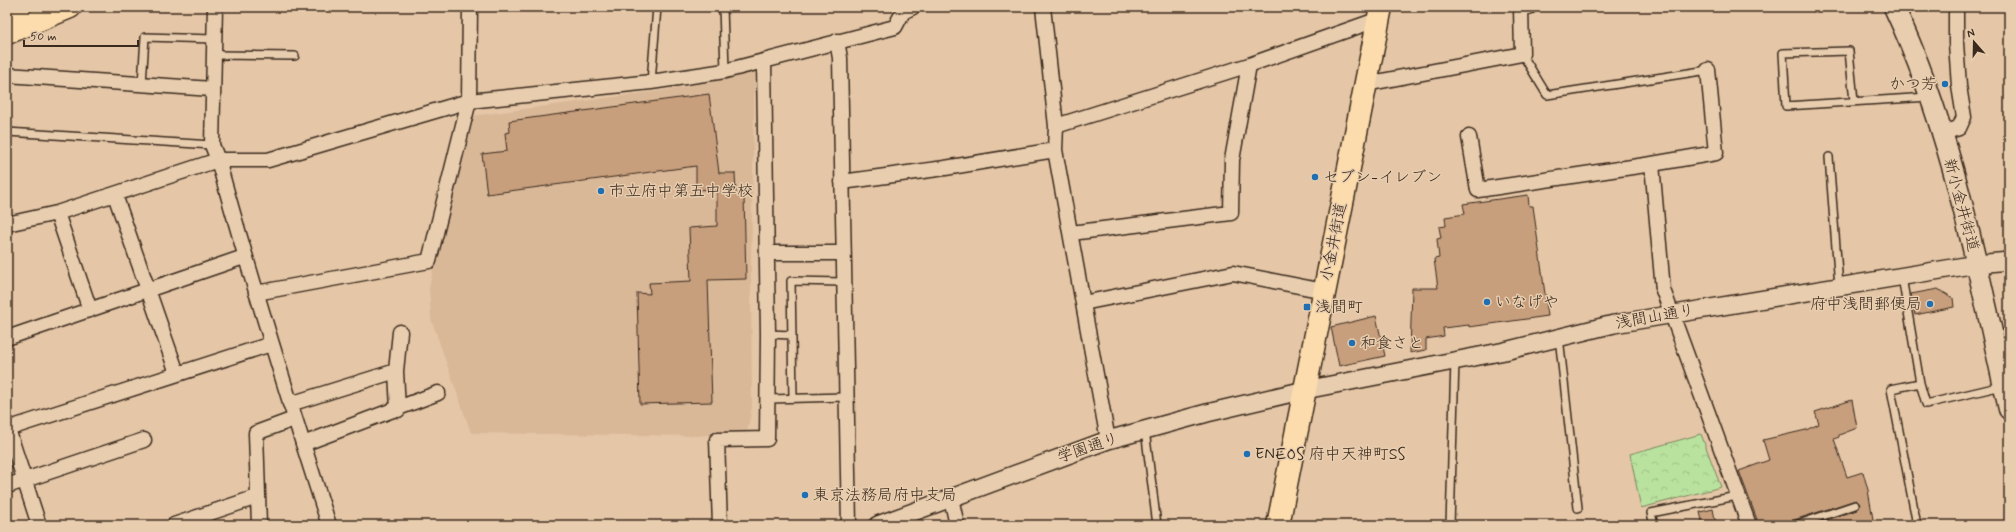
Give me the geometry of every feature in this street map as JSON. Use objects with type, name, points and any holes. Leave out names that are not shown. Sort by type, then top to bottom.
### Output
[{"type":"main road","points":[[7,12],[19,7]]},
{"type":"main road","points":[[7,33],[70,7]]},
{"type":"main road","name":"新小金井街道","points":[[1894,7],[1930,97],[1942,133],[1977,264],[2009,409]]},
{"type":"main road","name":"小金井街道","points":[[1278,525],[1380,13]]},
{"type":"street","points":[[215,7],[212,88],[212,145],[218,160],[244,257],[294,419],[329,525]]},
{"type":"street","points":[[256,293],[429,262],[469,101],[470,7]]},
{"type":"street","points":[[7,224],[57,213],[218,160],[268,160],[469,101],[651,82],[725,71],[764,62],[837,41],[894,27],[903,12],[913,7]]},
{"type":"street","points":[[1043,7],[1056,126],[1056,150],[1108,440]]},
{"type":"street","points":[[1366,84],[1522,54],[1521,8],[1529,7]]},
{"type":"street","points":[[1942,133],[1959,128],[1964,117],[1959,86],[1956,43],[1956,7]]},
{"type":"street","points":[[1056,126],[1249,65],[1380,13]]},
{"type":"street","points":[[837,41],[840,58],[842,253],[849,525]]},
{"type":"street","points":[[720,525],[718,440],[768,439],[764,62]]},
{"type":"street","points":[[1071,233],[1231,213],[1232,160],[1249,65]]},
{"type":"street","points":[[1469,137],[1478,190],[1652,164],[1716,152],[1708,70]]},
{"type":"street","points":[[7,75],[212,88]]},
{"type":"street","points":[[842,182],[945,168],[1056,150]]},
{"type":"street","points":[[1652,164],[1663,290],[1749,525]]},
{"type":"street","points":[[115,195],[177,373]]},
{"type":"street","points":[[57,213],[90,310]]},
{"type":"street","points":[[767,253],[842,253]]},
{"type":"street","points":[[7,338],[244,257]]},
{"type":"street","name":"浅間山通り","points":[[1305,390],[1505,351],[1558,337],[1672,313],[1977,264],[2009,261]]},
{"type":"street","points":[[1083,303],[1233,273],[1324,291]]},
{"type":"street","points":[[398,410],[396,371],[400,332]]},
{"type":"street","points":[[39,525],[8,429],[177,373],[271,344]]},
{"type":"street","points":[[290,404],[396,371]]},
{"type":"street","name":"学園通り","points":[[878,525],[1108,440],[1305,390]]},
{"type":"street","points":[[303,444],[398,410],[438,393]]},
{"type":"street","points":[[259,525],[256,433],[294,419]]},
{"type":"street","points":[[7,486],[144,440]]},
{"type":"street","points":[[174,525],[257,497]]},
{"type":"street","points":[[951,498],[957,525]]},
{"type":"lane","points":[[651,82],[657,7]]},
{"type":"lane","points":[[723,7],[725,71]]},
{"type":"lane","points":[[142,84],[145,37],[214,39]]},
{"type":"lane","points":[[1854,101],[1849,51],[1784,53],[1786,106],[1930,97]]},
{"type":"lane","points":[[213,54],[295,56]]},
{"type":"lane","points":[[1522,54],[1547,95],[1708,70]]},
{"type":"lane","points":[[7,132],[212,145]]},
{"type":"lane","points":[[1829,157],[1840,286]]},
{"type":"lane","points":[[1902,276],[1920,383],[1926,404],[2004,385]]},
{"type":"lane","points":[[793,398],[791,281],[843,282]]},
{"type":"lane","points":[[768,334],[792,335]]},
{"type":"lane","points":[[1558,337],[1578,508]]},
{"type":"lane","points":[[1450,525],[1456,361]]},
{"type":"lane","points":[[1917,525],[1891,389],[1920,383]]},
{"type":"lane","points":[[768,399],[845,397]]},
{"type":"lane","points":[[1145,430],[1156,525]]},
{"type":"lane","points":[[1654,525],[1651,513],[1738,496]]},
{"type":"lane","points":[[1796,525],[1855,505]]},
{"type":"shaded area","name":"市立府中第五中学校","points":[[755,69],[751,266],[752,407],[747,433],[697,436],[471,433],[431,319],[429,288],[464,117],[680,88]]},
{"type":"green space","points":[[1701,434],[1721,487],[1641,508],[1630,454]]},
{"type":"building","points":[[709,94],[719,173],[735,173],[736,195],[744,195],[746,279],[708,280],[712,402],[640,404],[637,293],[650,294],[649,283],[691,281],[689,228],[717,226],[717,189],[696,190],[696,166],[487,194],[482,154],[507,151],[505,133],[510,132],[509,121]]},
{"type":"building","points":[[1528,195],[1529,206],[1533,206],[1548,316],[1469,327],[1469,325],[1443,328],[1444,336],[1426,339],[1426,350],[1410,353],[1412,288],[1438,288],[1434,259],[1439,258],[1437,239],[1441,238],[1439,227],[1446,226],[1445,217],[1465,214],[1463,204]]},
{"type":"building","points":[[1938,289],[1953,298],[1954,307],[1915,315],[1911,294]]},
{"type":"building","points":[[1376,316],[1385,356],[1339,366],[1331,327]]},
{"type":"building","points":[[1852,400],[1857,428],[1839,435],[1839,437],[1834,439],[1847,477],[1863,472],[1868,490],[1874,525],[1812,525],[1857,510],[1860,504],[1856,500],[1794,520],[1791,525],[1759,525],[1739,471],[1769,460],[1763,440],[1806,430],[1819,424],[1815,412]]},
{"type":"building","points":[[1713,509],[1716,525],[1703,525],[1700,512]]},
{"type":"place","name":"かつ芳","points":[[1945,84]]},
{"type":"place","name":"セブン-イレブン","points":[[1315,177]]},
{"type":"place","name":"市立府中第五中学校","points":[[601,191]]},
{"type":"place","name":"いなげや","points":[[1487,302]]},
{"type":"place","name":"府中浅間郵便局","points":[[1930,304]]},
{"type":"place","name":"浅間町","points":[[1307,307]]},
{"type":"place","name":"和食さと","points":[[1352,343]]},
{"type":"place","name":"ENEOS 府中天神町SS","points":[[1247,454]]},
{"type":"place","name":"東京法務局府中支局","points":[[805,495]]}]
